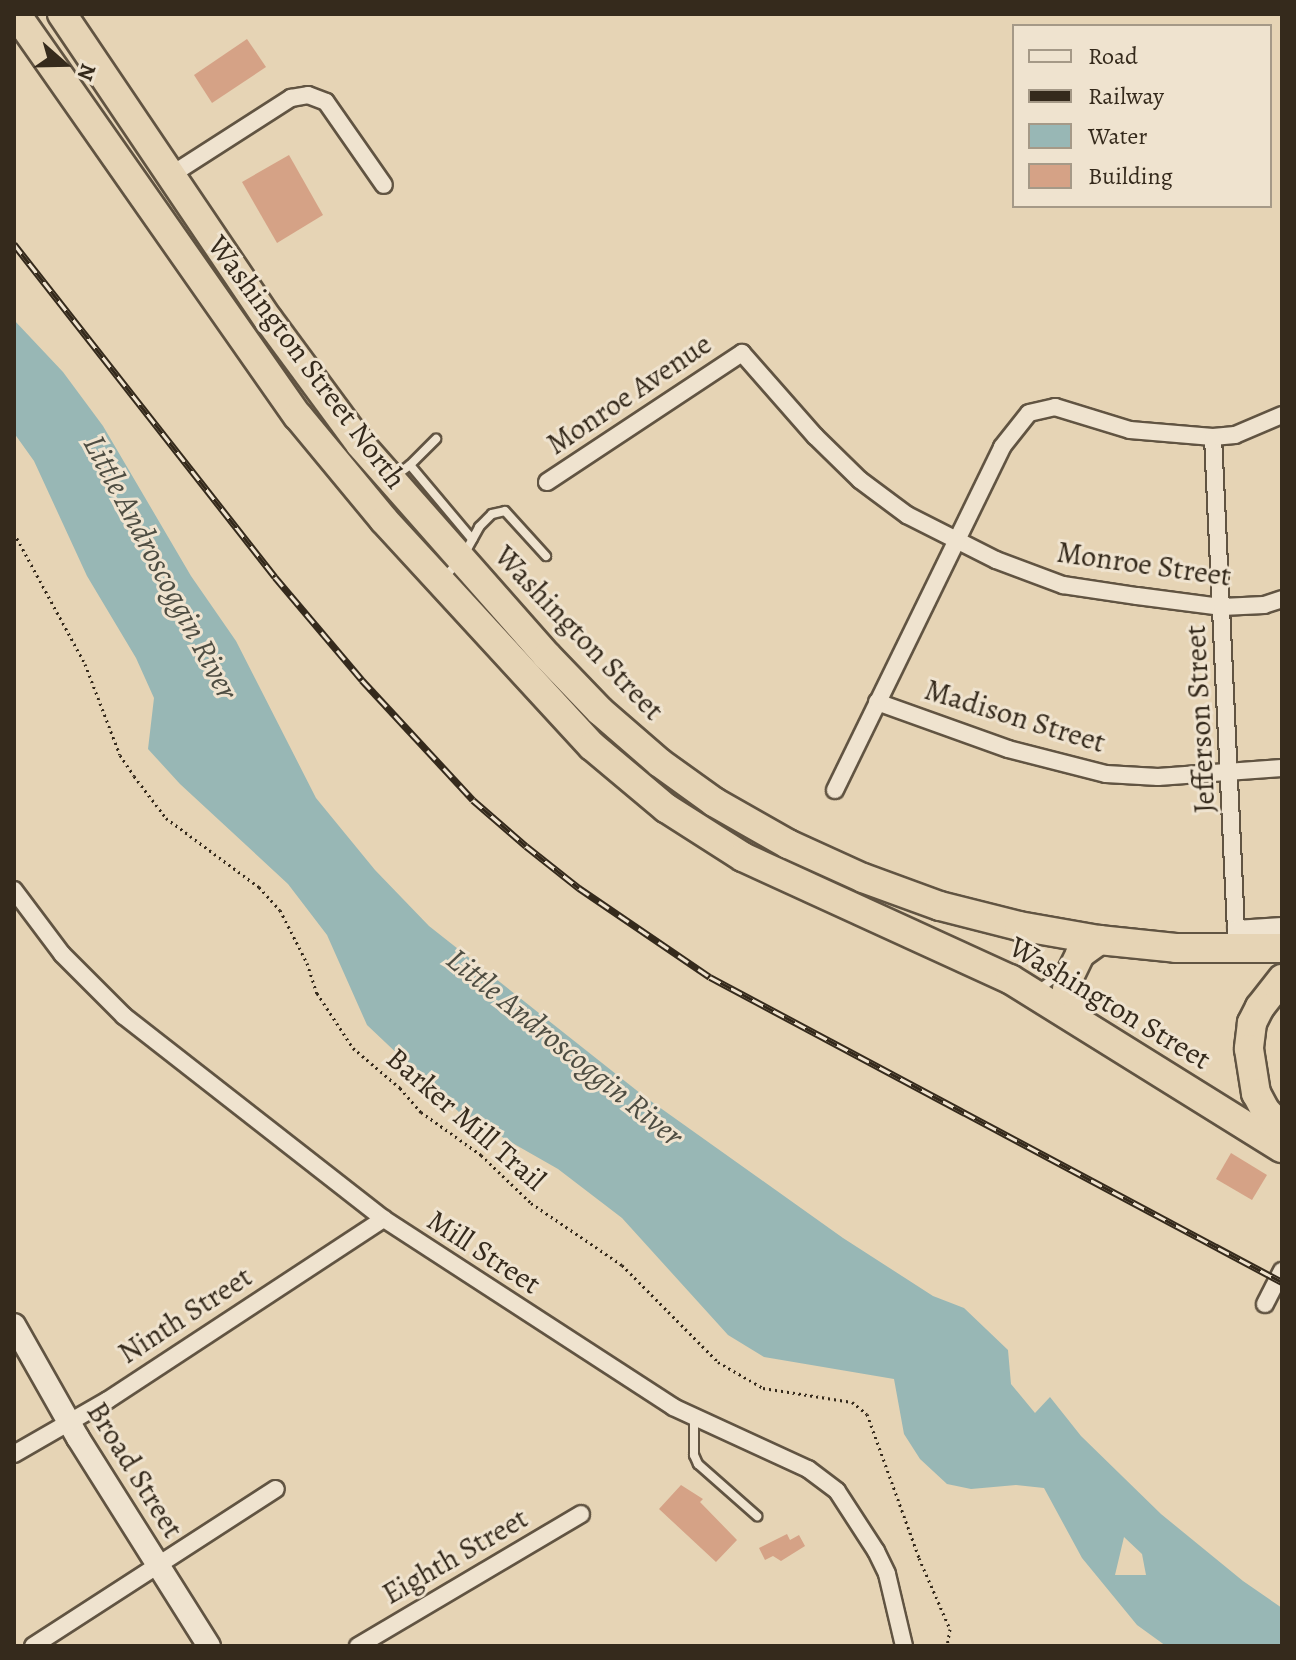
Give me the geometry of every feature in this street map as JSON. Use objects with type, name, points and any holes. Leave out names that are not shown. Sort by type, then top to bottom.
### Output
[{"type":"highway","name":"Washington Street North","points":[[16,14],[275,386],[347,479],[537,691],[628,779],[688,823],[743,857],[853,907]]},
{"type":"highway","name":"Washington Street","points":[[62,14],[323,397],[400,472],[467,549],[547,656],[634,743],[687,783],[755,826],[863,878],[940,906],[1019,926],[1099,940],[1236,940],[1282,948]]},
{"type":"highway","name":"Washington Street","points":[[853,907],[961,954],[1034,993],[1282,1148]]},
{"type":"highway","points":[[1077,1020],[1067,991],[1072,965],[1099,940]]},
{"type":"highway","points":[[1282,979],[1260,1007],[1252,1023],[1249,1049],[1256,1093],[1265,1110],[1282,1128]]},
{"type":"street","points":[[171,175],[291,98],[308,95],[326,102],[384,185]]},
{"type":"street","name":"Monroe Avenue","points":[[547,482],[742,353]]},
{"type":"street","name":"Monroe Street","points":[[742,353],[815,436],[860,480],[907,515],[1019,570],[1063,585],[1222,607],[1264,605],[1282,599]]},
{"type":"street","name":"Madison Street","points":[[835,790],[956,541],[1011,432],[1020,421],[1036,410],[1065,409],[1130,430],[1213,437]]},
{"type":"street","points":[[1213,437],[1244,432],[1282,415]]},
{"type":"street","name":"Jefferson Street","points":[[1213,437],[1236,940]]},
{"type":"street","name":"Madison Street","points":[[877,702],[1008,749],[1084,770],[1126,777],[1282,768]]},
{"type":"street","name":"Mill Street","points":[[14,890],[62,954],[124,1016],[384,1219],[647,1391],[694,1417],[808,1469],[846,1501],[887,1574],[904,1646]]},
{"type":"street","points":[[1236,940],[1282,926]]},
{"type":"street","name":"Ninth Street","points":[[14,1454],[69,1423],[384,1219]]},
{"type":"street","points":[[1265,1304],[1282,1271]]},
{"type":"street","name":"Broad Street","points":[[14,1325],[69,1423],[209,1646]]},
{"type":"street","points":[[33,1646],[276,1489]]},
{"type":"street","name":"Eighth Street","points":[[358,1646],[581,1514]]},
{"type":"lane","points":[[400,472],[436,439]]},
{"type":"lane","points":[[439,582],[492,514],[505,511],[546,556]]},
{"type":"lane","points":[[1034,993],[1072,965]]},
{"type":"lane","points":[[694,1417],[694,1455],[698,1464],[757,1516]]},
{"type":"path","name":"Barker Mill Trail","points":[[14,533],[85,664],[127,766],[166,818],[259,887],[280,910],[307,963],[317,993],[353,1048],[400,1088],[421,1112],[481,1155],[531,1203],[575,1235],[602,1248],[622,1265],[718,1362],[763,1388],[836,1399],[862,1408],[876,1433],[919,1558],[950,1629],[947,1646]]},
{"type":"water","name":"Little Androscoggin River","points":[[14,320],[63,372],[103,426],[191,576],[236,641],[316,798],[375,870],[429,926],[645,1097],[843,1238],[933,1296],[964,1308],[1008,1350],[1011,1384],[1035,1413],[1050,1397],[1081,1436],[1161,1514],[1243,1581],[1282,1608],[1282,1646],[1166,1646],[1137,1625],[1082,1558],[1044,1488],[1016,1485],[971,1489],[947,1484],[920,1459],[904,1434],[894,1379],[764,1357],[728,1335],[622,1218],[558,1169],[460,1113],[367,1025],[327,935],[288,884],[180,784],[148,749],[154,698],[136,658],[87,576],[34,461],[14,433]],"holes":[[[1124,1537],[1142,1554],[1146,1575],[1115,1575]]]},
{"type":"building","points":[[247,39],[266,67],[212,103],[194,75]]},
{"type":"building","points":[[289,155],[323,215],[277,243],[242,182]]},
{"type":"building","points":[[1231,1153],[1267,1175],[1252,1200],[1216,1179]]},
{"type":"building","points":[[681,1485],[703,1499],[700,1502],[737,1540],[716,1562],[659,1509]]},
{"type":"building","points":[[787,1534],[790,1540],[799,1535],[805,1546],[781,1561],[773,1556],[765,1560],[759,1548]]},
{"type":"railway","points":[[14,244],[275,577],[362,680],[473,800],[526,846],[579,888],[710,977],[1282,1282]]}]
